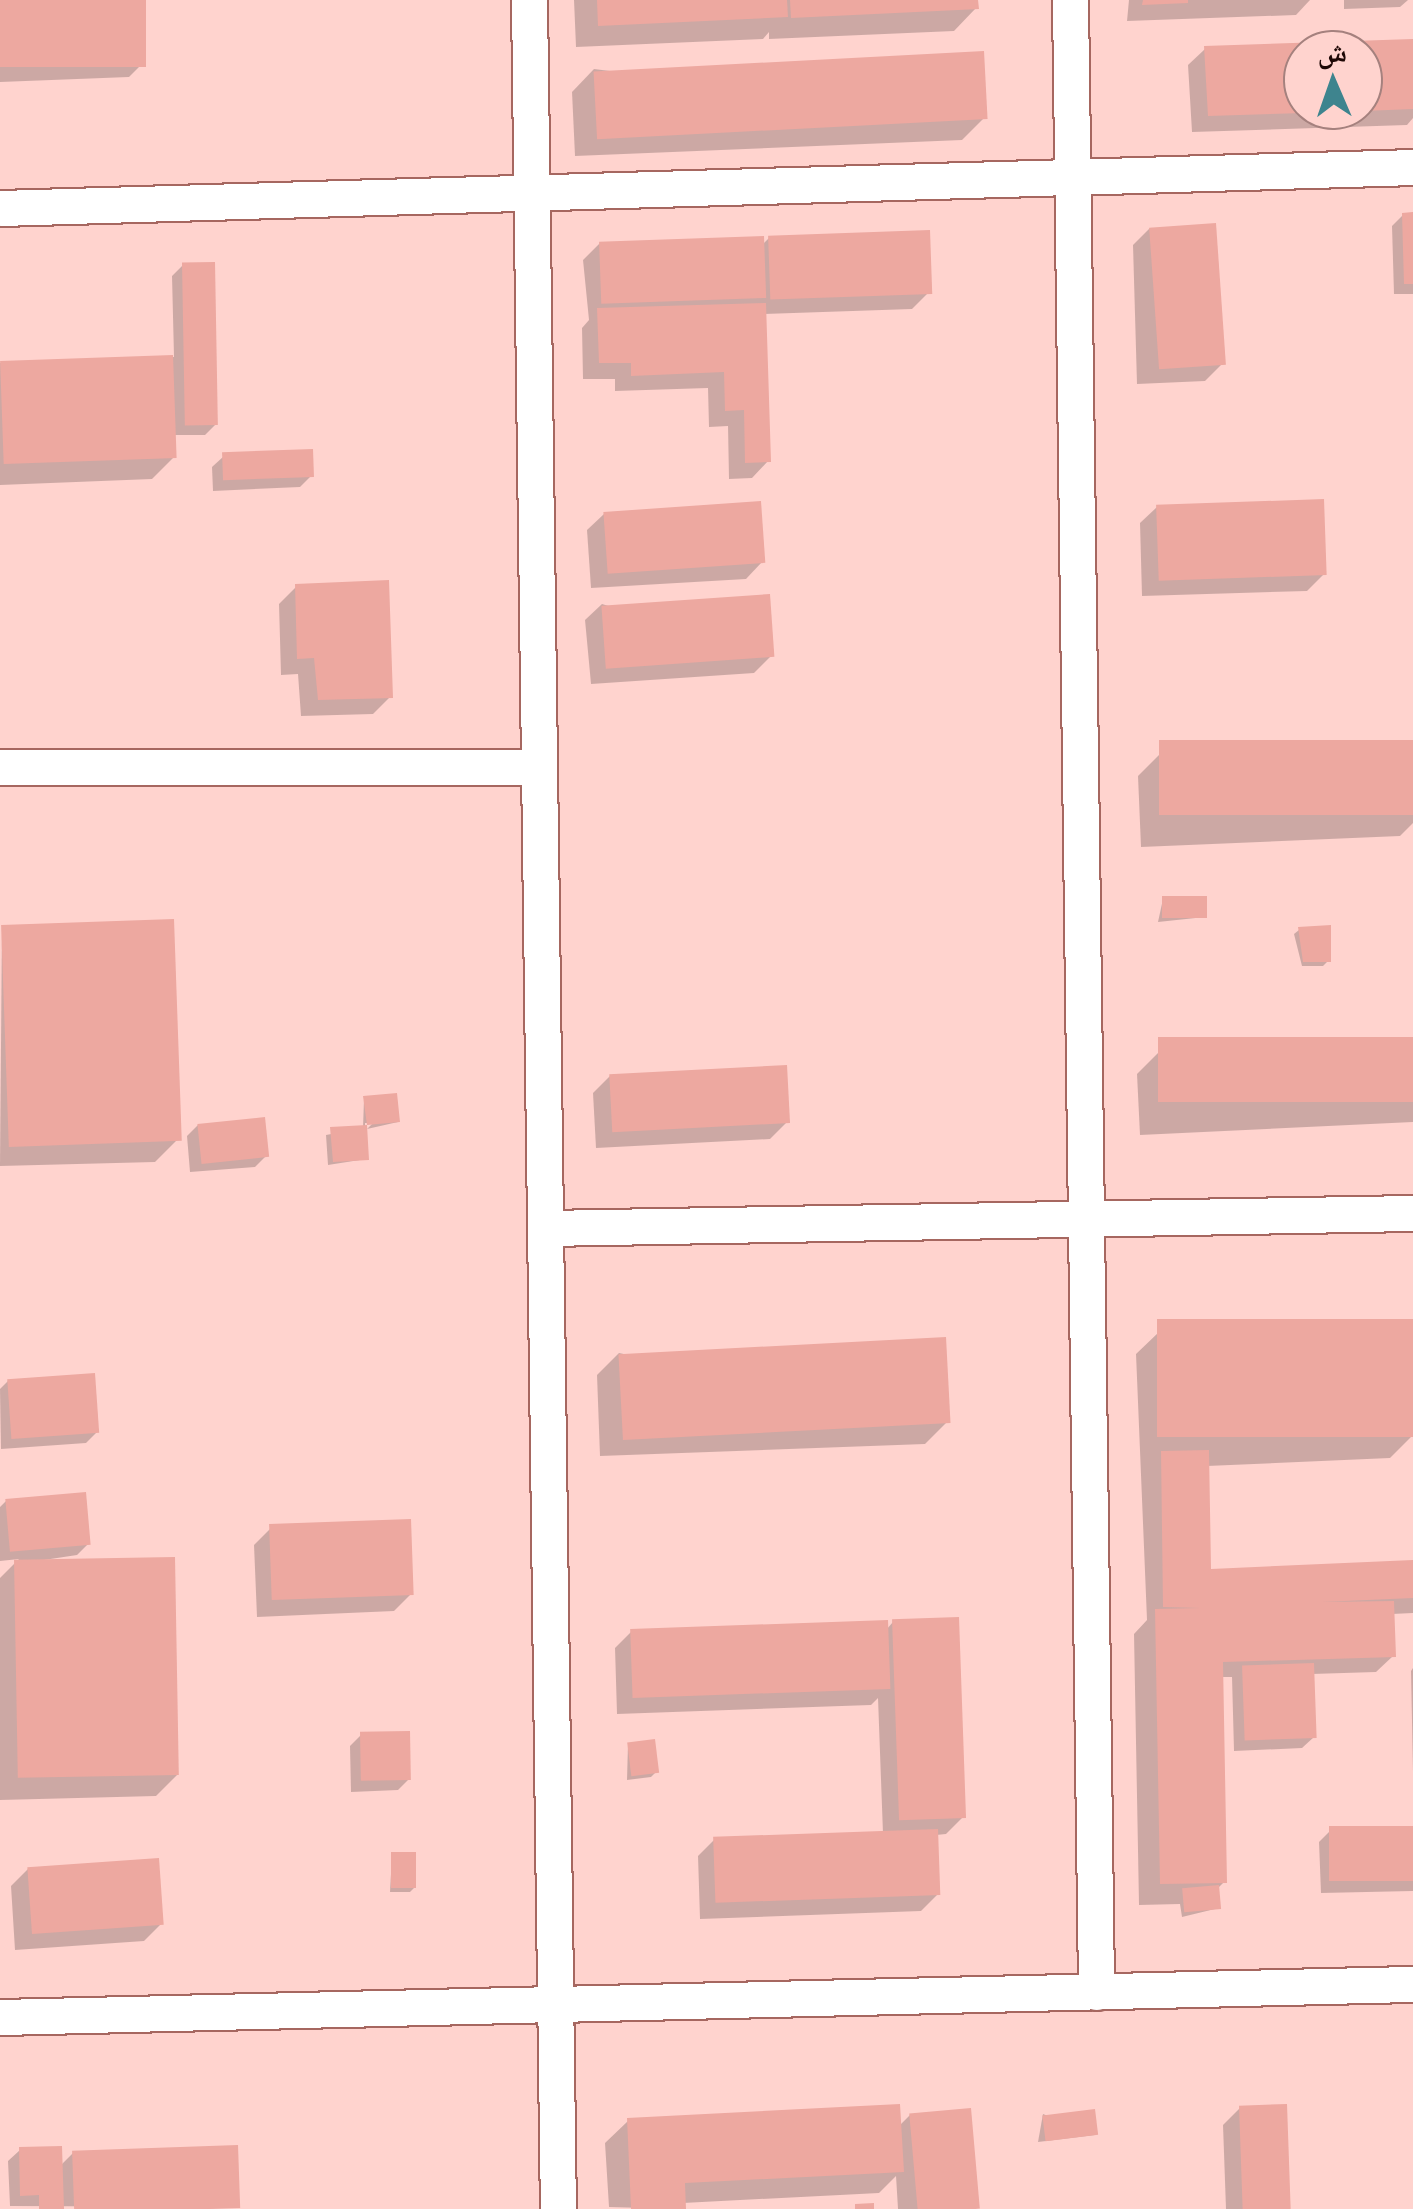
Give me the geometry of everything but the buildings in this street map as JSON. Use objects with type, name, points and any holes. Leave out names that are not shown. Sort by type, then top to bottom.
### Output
[{"type":"street","points":[[529,0],[558,2209]]},
{"type":"street","points":[[1070,0],[1096,1992]]},
{"type":"street","points":[[0,208],[1413,167]]},
{"type":"street","points":[[0,767],[539,766]]},
{"type":"street","points":[[545,1228],[1413,1214]]},
{"type":"street","points":[[0,2017],[1413,1984]]}]
